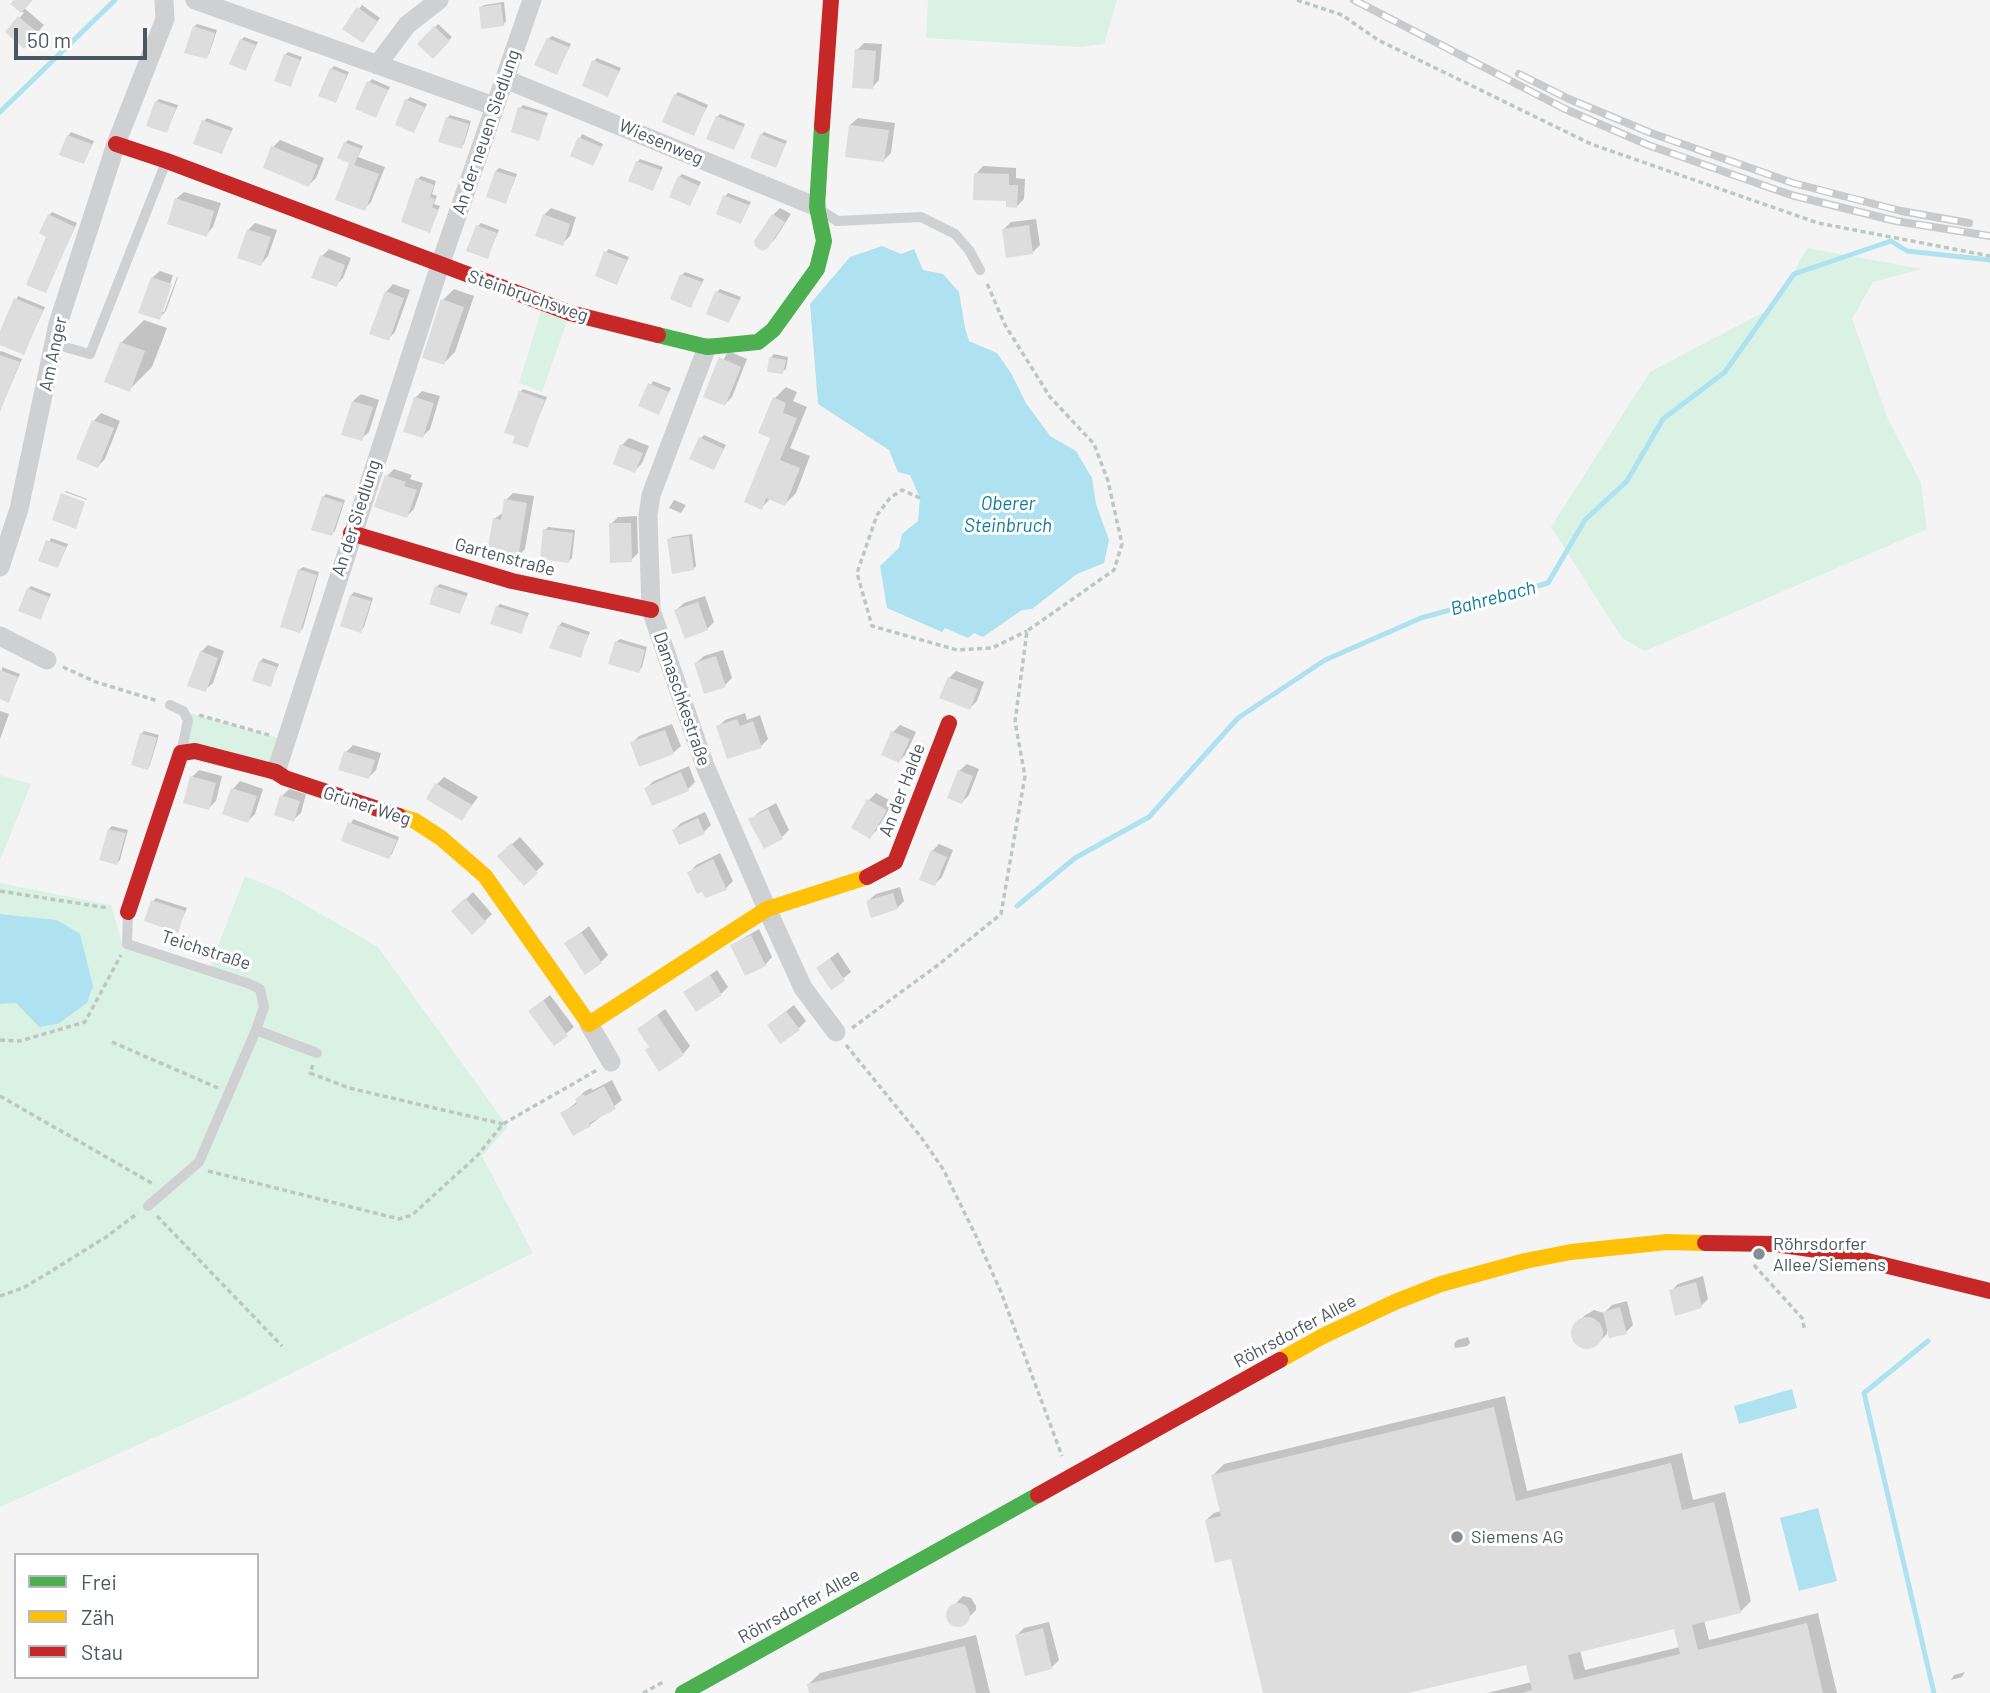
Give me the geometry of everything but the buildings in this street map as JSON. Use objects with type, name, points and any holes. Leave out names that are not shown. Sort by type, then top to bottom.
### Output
[{"type":"street","points":[[116,144],[165,19],[167,0]]},
{"type":"street","points":[[195,0],[494,106]]},
{"type":"street","points":[[377,65],[407,25],[439,0]]},
{"type":"street","name":"An der neuen Siedlung","points":[[440,265],[532,0]]},
{"type":"street","name":"Steinbruchsweg","points":[[116,144],[167,160],[570,313],[707,347],[758,342],[773,330],[817,269],[824,241],[817,207],[831,0]]},
{"type":"street","name":"Wiesenweg","points":[[505,79],[817,207]]},
{"type":"street","name":"Am Anger","points":[[0,567],[19,509],[54,344],[69,287],[116,144]]},
{"type":"street","name":"An der Siedlung","points":[[276,772],[351,533],[440,265]]},
{"type":"street","name":"Damaschkestraße","points":[[707,347],[651,495],[648,516],[651,610],[705,766],[767,909],[803,988],[838,1035]]},
{"type":"street","name":"Gartenstraße","points":[[351,533],[512,581],[651,610]]},
{"type":"street","points":[[0,636],[47,660]]},
{"type":"street","name":"An der Halde","points":[[767,909],[876,874],[895,862],[949,723]]},
{"type":"street","name":"Grüner Weg","points":[[181,753],[195,751],[276,772],[285,778],[415,821],[441,838],[485,876],[589,1024],[611,1062]]},
{"type":"street","points":[[128,912],[181,753]]},
{"type":"street","points":[[589,1024],[767,909]]},
{"type":"street","name":"Röhrsdorfer Allee","points":[[682,1693],[1323,1336],[1363,1316],[1441,1284],[1525,1261],[1572,1252],[1667,1242],[1775,1244],[1831,1252],[1990,1291]]},
{"type":"lane","points":[[54,344],[90,354],[167,160]]},
{"type":"lane","points":[[817,207],[837,221],[921,217],[937,223],[956,233],[980,270]]},
{"type":"lane","points":[[170,705],[183,711],[188,720],[181,753]]},
{"type":"lane","points":[[127,944],[128,912]]},
{"type":"lane","name":"Teichstraße","points":[[127,944],[247,983],[260,989],[264,1007],[199,1162],[148,1206]]},
{"type":"lane","points":[[256,1030],[317,1054]]},
{"type":"path","points":[[1297,0],[1342,15],[1378,40],[1591,144],[1818,223],[1990,256]]},
{"type":"path","points":[[920,498],[902,490],[890,498],[877,515],[857,573],[872,626],[957,650],[992,648],[1027,631],[1114,570],[1122,544],[1108,481],[1094,444],[1050,397],[1005,325],[980,270]]},
{"type":"path","points":[[1027,631],[1015,722],[1025,776],[1001,914],[938,965],[838,1035],[921,1137],[943,1169],[1001,1292],[1070,1477]]},
{"type":"path","points":[[47,660],[96,682],[170,705]]},
{"type":"path","points":[[183,711],[286,740]]},
{"type":"path","points":[[0,891],[128,912]]},
{"type":"path","points":[[0,1040],[20,1041],[85,1022],[127,944]]},
{"type":"path","points":[[112,1042],[229,1093]]},
{"type":"path","points":[[317,1054],[310,1073],[349,1088],[503,1125]]},
{"type":"path","points":[[193,1168],[398,1219],[412,1215],[477,1156],[503,1125],[611,1062]]},
{"type":"path","points":[[0,1096],[166,1191]]},
{"type":"path","points":[[0,1296],[23,1288],[106,1237],[148,1206],[282,1346]]},
{"type":"path","points":[[1758,1262],[1751,1261],[1802,1318],[1805,1331]]},
{"type":"path","points":[[643,1693],[665,1681]]},
{"type":"green space","points":[[928,0],[1117,0],[1104,44],[1079,47],[926,38]]},
{"type":"green space","points":[[1807,248],[1922,269],[1873,282],[1852,319],[1888,419],[1921,483],[1927,529],[1645,651],[1622,638],[1551,527],[1650,372],[1775,306]]},
{"type":"green space","points":[[541,311],[568,319],[542,392],[519,383]]},
{"type":"green space","points":[[183,711],[286,740],[276,772],[181,753],[188,721]]},
{"type":"green space","points":[[0,775],[31,784],[0,860]]},
{"type":"green space","points":[[245,876],[283,892],[378,947],[508,1127],[482,1156],[533,1253],[240,1399],[0,1507],[0,1004],[16,1003],[39,1027],[58,1024],[87,1003],[57,920],[0,914],[0,883],[111,905],[123,946],[209,969]]},
{"type":"water","name":"Oberer Steinbruch","points":[[882,246],[901,254],[914,249],[923,270],[943,274],[959,292],[969,341],[997,353],[1026,403],[1050,436],[1076,451],[1092,478],[1096,504],[1109,540],[1104,563],[1077,574],[1032,609],[1022,610],[983,637],[974,633],[968,638],[945,628],[942,632],[887,608],[880,566],[899,548],[902,534],[918,521],[920,498],[910,475],[898,472],[889,450],[818,404],[810,304],[850,257]]},
{"type":"water","points":[[0,914],[57,920],[80,934],[93,986],[87,1003],[58,1024],[39,1027],[16,1003],[0,1004]]},
{"type":"water","points":[[1792,1389],[1797,1408],[1739,1424],[1734,1406]]},
{"type":"water","points":[[1818,1508],[1837,1581],[1799,1591],[1780,1518]]},
{"type":"waterway","points":[[0,112],[115,0]]},
{"type":"waterway","name":"Bahrebach","points":[[1017,906],[1075,858],[1149,817],[1238,718],[1325,660],[1421,618],[1548,583],[1585,520],[1627,481],[1663,419],[1725,372],[1794,274],[1891,241],[1907,251],[1990,260]]},
{"type":"waterway","points":[[1928,1341],[1864,1393],[1934,1693]]},
{"type":"railway","points":[[1354,0],[1565,109],[1648,145],[1791,195],[1896,221],[1990,236]]},
{"type":"railway","points":[[1519,74],[1569,99],[1651,133],[1793,183],[1901,211],[1969,223]]},
{"type":"traffic: fast","points":[[658,335],[707,347],[758,342],[773,330],[817,269],[824,241],[817,207],[822,126]]},
{"type":"traffic: fast","points":[[683,1693],[1038,1495]]},
{"type":"traffic: slow","points":[[399,816],[415,821],[441,838],[485,876],[589,1024],[767,909],[867,877]]},
{"type":"traffic: slow","points":[[1280,1360],[1395,1302],[1441,1284],[1525,1261],[1571,1252],[1667,1242],[1705,1243]]},
{"type":"traffic: jam","points":[[822,126],[831,0]]},
{"type":"traffic: jam","points":[[116,144],[570,313],[658,335]]},
{"type":"traffic: jam","points":[[351,533],[512,581],[651,610]]},
{"type":"traffic: jam","points":[[867,877],[895,862],[949,723]]},
{"type":"traffic: jam","points":[[128,912],[181,753],[195,751],[276,772],[285,778],[399,816]]},
{"type":"traffic: jam","points":[[1705,1243],[1775,1244],[1831,1252],[1990,1291]]},
{"type":"traffic: jam","points":[[1038,1495],[1280,1360]]},
{"type":"place","name":"Röhrsdorfer Allee/Siemens","points":[[1759,1254]]},
{"type":"place","name":"Siemens AG","points":[[1457,1537]]}]
